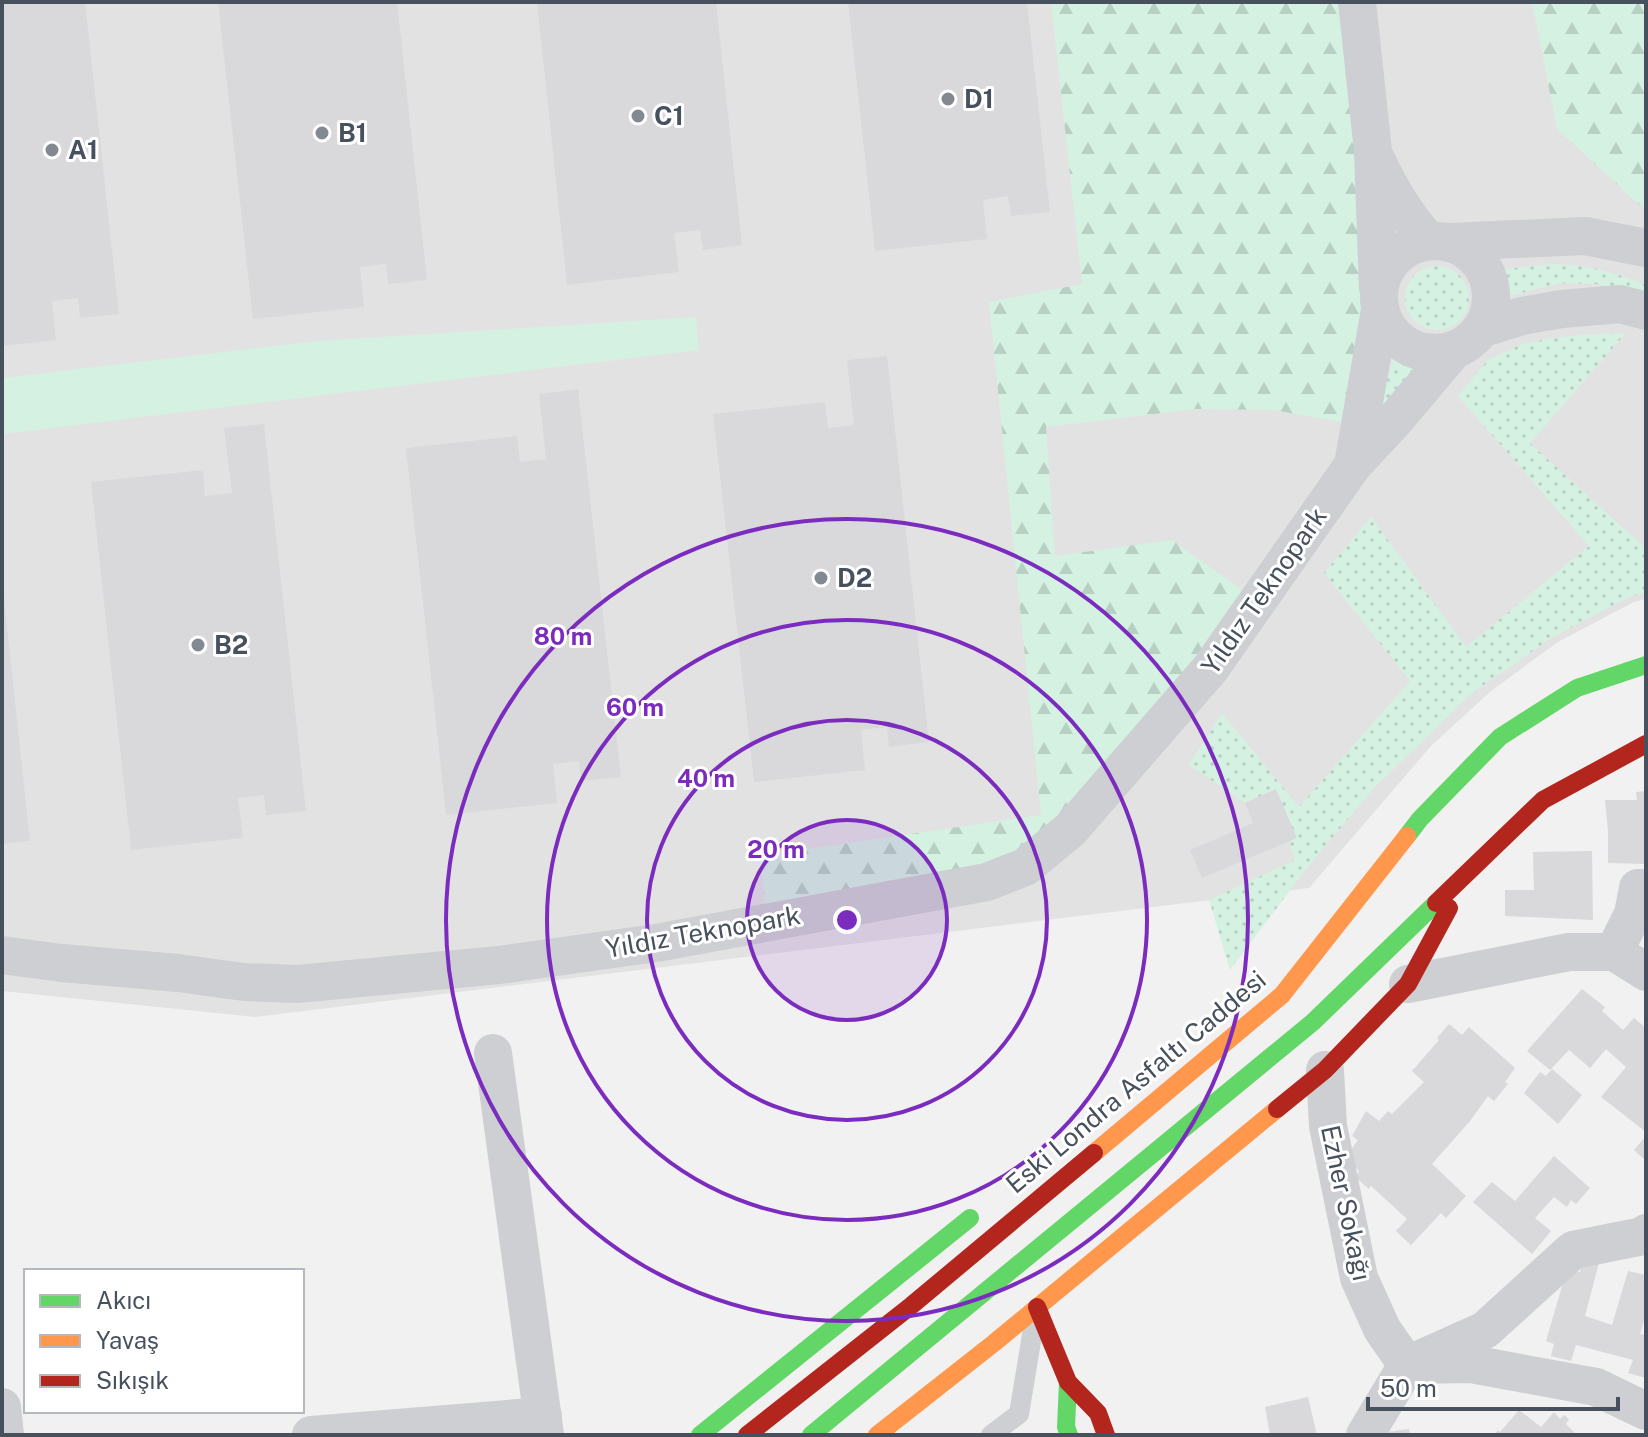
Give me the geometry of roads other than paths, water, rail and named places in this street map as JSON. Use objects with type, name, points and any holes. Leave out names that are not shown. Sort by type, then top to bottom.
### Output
[{"type":"main road","name":"Eski Londra Asfaltı Caddesi","points":[[747,1435],[912,1305],[1282,995],[1420,819],[1500,737],[1577,688],[1646,665]]},
{"type":"main road","points":[[811,1435],[1313,1022],[1543,800],[1646,744]]},
{"type":"main road","points":[[1321,916],[1420,819]]},
{"type":"main road","points":[[877,1435],[984,1352],[1325,1070],[1408,984],[1469,871]]},
{"type":"main road","points":[[700,1435],[978,1211]]},
{"type":"main road","points":[[1037,1307],[1068,1382],[1098,1413],[1106,1435]]},
{"type":"main road","points":[[1068,1382],[1066,1427],[1069,1435]]},
{"type":"street","name":"Yıldız Teknopark","points":[[1353,465],[1379,300],[1373,151],[1357,2]]},
{"type":"street","name":"Yıldız Teknopark","points":[[1373,151],[1389,188],[1410,222],[1439,242]]},
{"type":"street","points":[[1646,248],[1585,236],[1411,246],[1395,257],[1384,273],[1379,300],[1387,328],[1400,341],[1417,350],[1435,353],[1522,316],[1620,304],[1646,311]]},
{"type":"street","points":[[1439,242],[1465,249],[1478,260],[1487,276],[1491,294],[1490,311],[1468,339]]},
{"type":"street","name":"Yıldız Teknopark","points":[[2,955],[244,982],[297,984],[483,967],[656,943],[987,882],[1025,867],[1070,830],[1210,669],[1353,465],[1468,339]]},
{"type":"street","points":[[1614,952],[1633,914],[1638,888],[1646,888]]},
{"type":"street","points":[[1408,984],[1569,952],[1614,952],[1646,972]]},
{"type":"street","points":[[311,1435],[544,1426],[493,1053]]},
{"type":"street","name":"Ezher Sokağı","points":[[1325,1070],[1328,1126],[1359,1278],[1382,1329],[1407,1365]]},
{"type":"street","points":[[1365,1435],[1407,1365],[1485,1330],[1573,1250],[1645,1236]]},
{"type":"street","points":[[1407,1365],[1471,1364],[1596,1387],[1646,1411]]},
{"type":"street","points":[[2,1407],[5,1435]]},
{"type":"lane","points":[[991,1435],[1019,1414],[1037,1307]]},
{"type":"place","name":"D1","points":[[948,99]]},
{"type":"place","name":"C1","points":[[638,116]]},
{"type":"place","name":"B1","points":[[322,133]]},
{"type":"place","name":"A1","points":[[52,150]]},
{"type":"place","name":"D2","points":[[821,578]]},
{"type":"place","name":"B2","points":[[198,645]]}]
